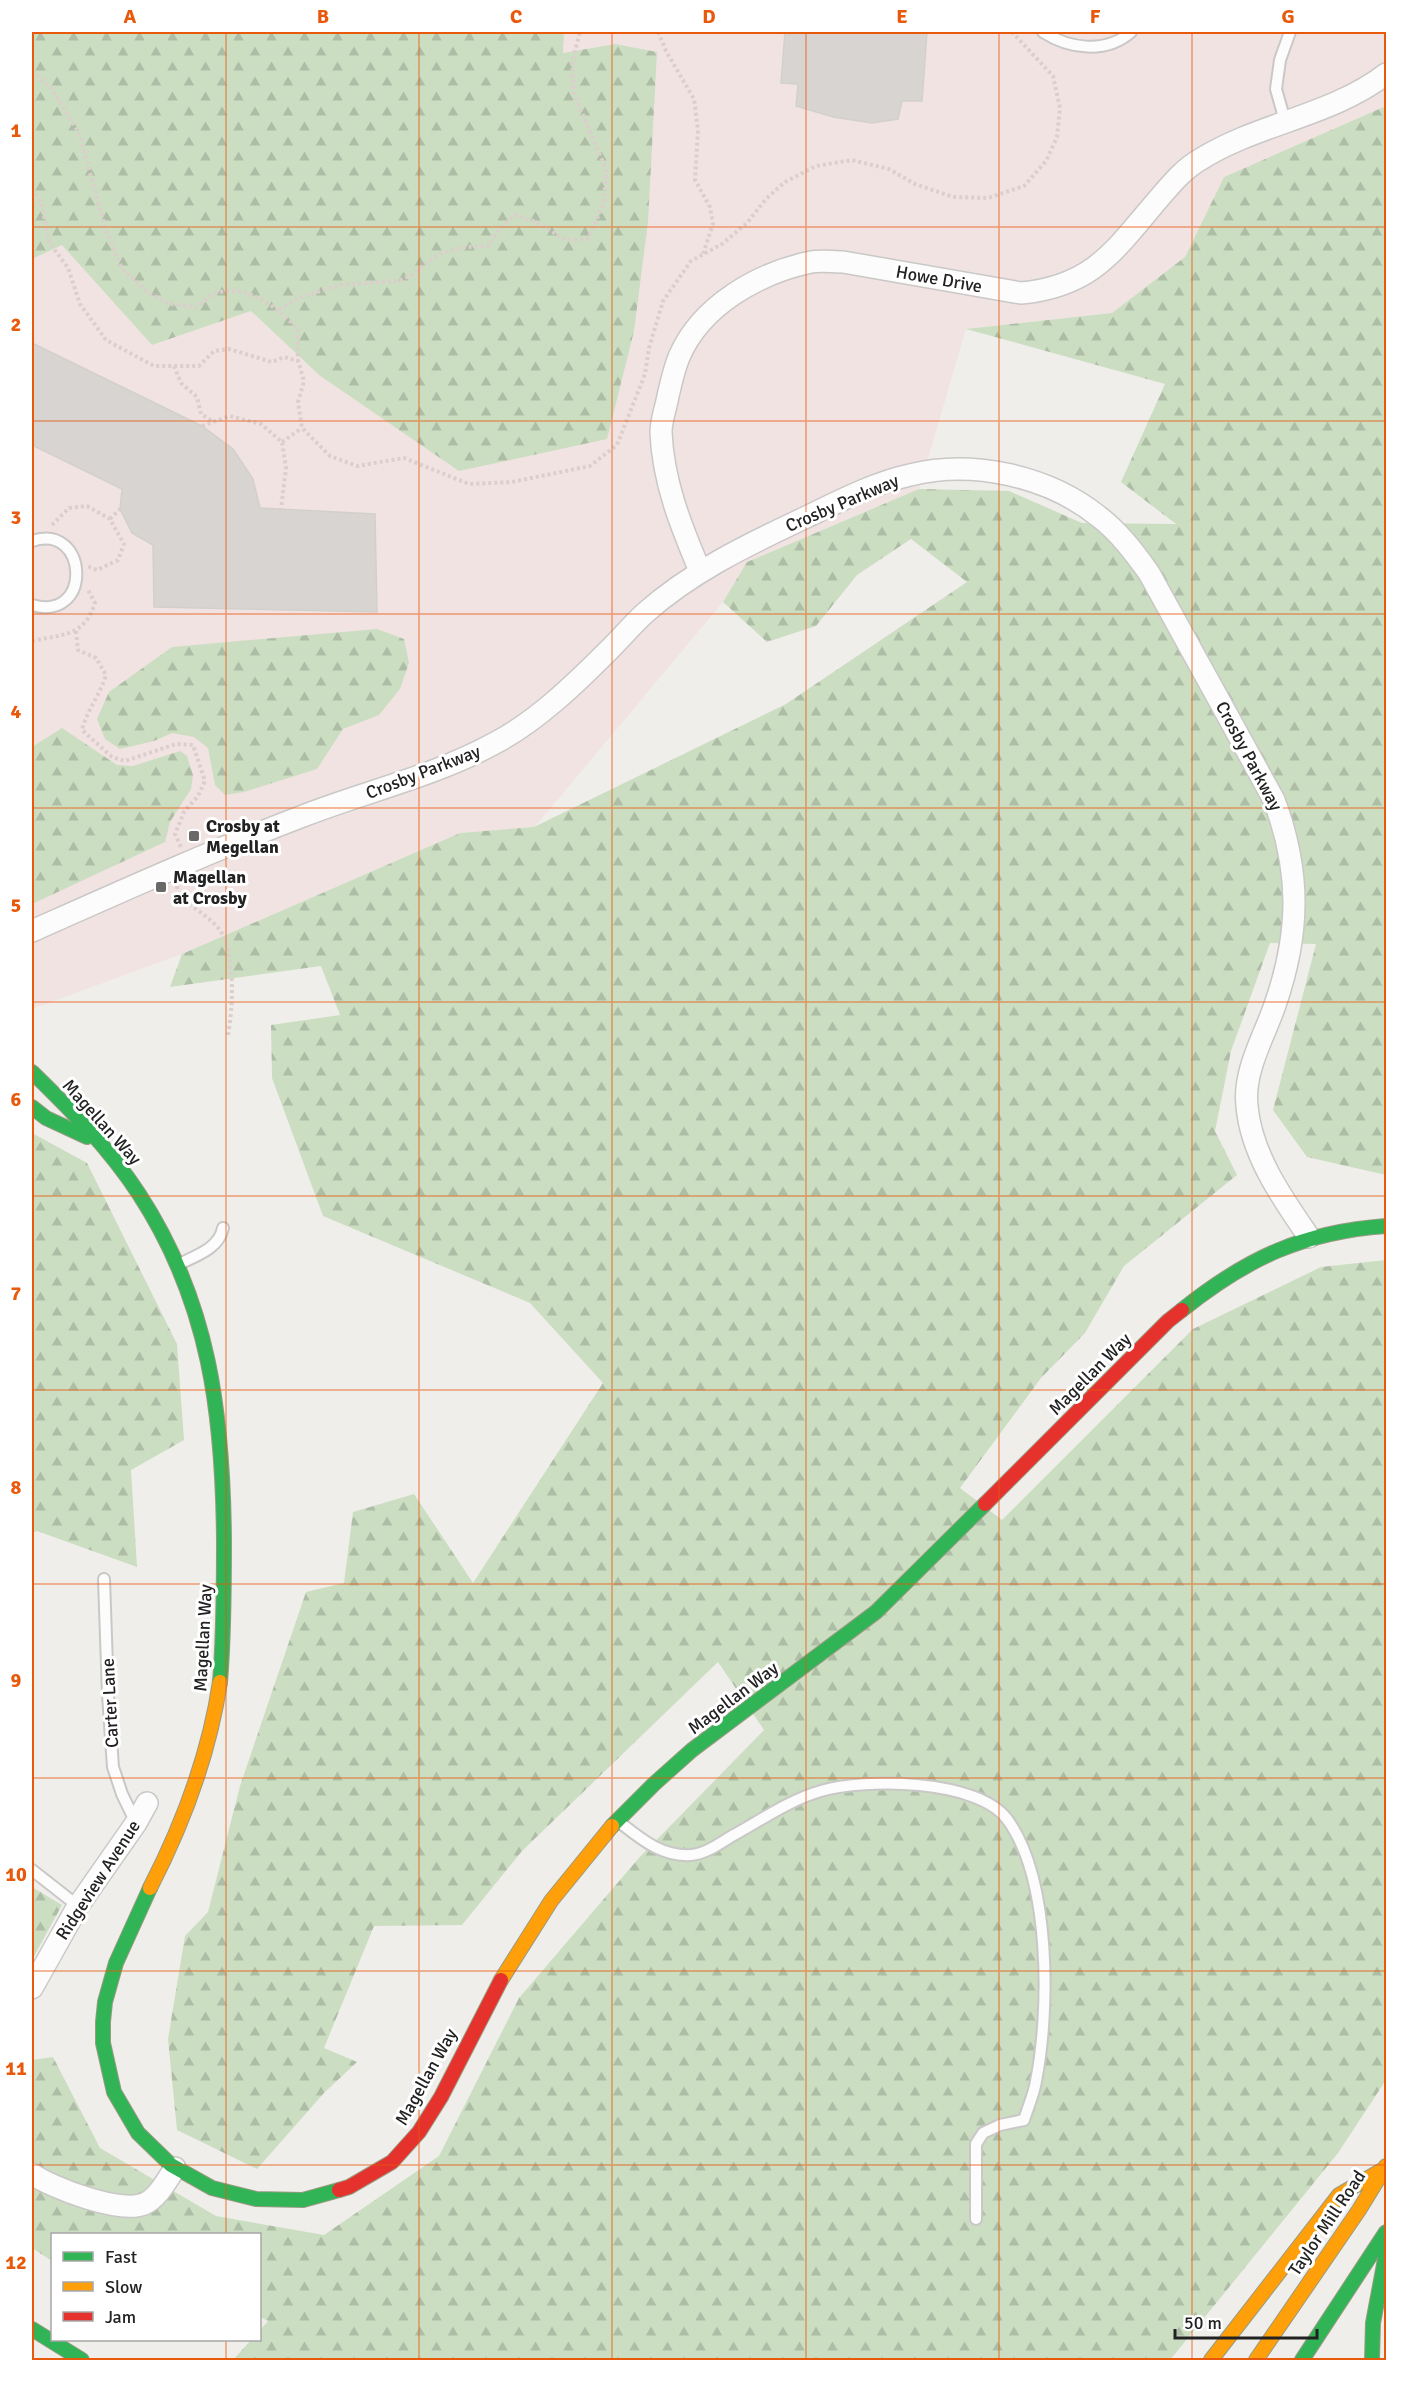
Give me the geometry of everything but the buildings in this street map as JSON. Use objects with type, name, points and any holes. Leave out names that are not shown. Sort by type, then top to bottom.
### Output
[{"type":"main road","name":"Magellan Way","points":[[32,1072],[103,1144],[154,1218],[196,1316],[207,1354],[218,1414],[224,1519],[224,1653],[213,1730],[204,1763],[167,1855],[114,1966],[103,2012],[103,2044],[109,2078],[116,2096],[139,2135],[175,2168],[220,2192],[243,2199],[265,2202],[303,2200],[345,2190],[365,2180],[394,2160],[419,2130],[437,2102],[510,1961],[553,1898],[618,1821],[697,1747],[876,1612],[1168,1321],[1202,1293],[1270,1251],[1309,1237],[1343,1229],[1386,1226]]},
{"type":"main road","points":[[32,1107],[46,1118],[103,1144]]},
{"type":"main road","points":[[1211,2361],[1339,2195],[1385,2167]]},
{"type":"main road","name":"Taylor Mill Road","points":[[1256,2361],[1385,2167]]},
{"type":"main road","points":[[1302,2361],[1386,2232]]},
{"type":"main road","points":[[1372,2361],[1373,2323],[1386,2254]]},
{"type":"main road","points":[[32,2329],[82,2361]]},
{"type":"street","name":"Howe Drive","points":[[700,571],[668,489],[661,429],[671,381],[680,356],[695,331],[716,308],[740,290],[764,277],[814,262],[843,262],[1021,293],[1045,291],[1064,285],[1083,276],[1101,263],[1179,176],[1199,160],[1229,144],[1285,121],[1325,108],[1386,74]]},
{"type":"street","name":"Crosby Parkway","points":[[32,931],[188,862],[307,814],[438,770],[499,741],[546,708],[606,653],[645,613],[700,571],[732,552],[868,488],[934,470],[971,469],[996,471],[1023,477],[1098,515],[1125,541],[1149,573],[1274,800],[1286,832],[1293,866],[1294,922],[1290,956],[1275,1005],[1254,1059],[1246,1104],[1251,1131],[1265,1165],[1289,1208],[1309,1237]]},
{"type":"street","name":"Ridgeview Avenue","points":[[32,1988],[78,1906],[136,1823],[147,1803]]},
{"type":"street","points":[[32,2174],[95,2199],[133,2206],[144,2204],[155,2197],[175,2168]]},
{"type":"lane","points":[[1043,32],[1062,42],[1095,47],[1112,43],[1131,32]]},
{"type":"lane","points":[[1285,121],[1276,89],[1280,60],[1290,32]]},
{"type":"lane","points":[[32,605],[55,606],[72,593],[76,583],[76,562],[70,551],[49,539],[34,540]]},
{"type":"lane","points":[[176,1266],[208,1250],[221,1237],[223,1228]]},
{"type":"lane","name":"Carter Lane","points":[[104,1578],[108,1695],[114,1767],[122,1794],[136,1823]]},
{"type":"lane","points":[[618,1821],[644,1841],[664,1852],[693,1855],[710,1849],[811,1794],[837,1787],[892,1783],[937,1787],[979,1798],[996,1808],[1007,1819],[1031,1869],[1039,1912],[1044,1983],[1042,2039],[1036,2083],[1024,2120],[1000,2125],[983,2133],[976,2144],[976,2219]]},
{"type":"lane","points":[[32,1870],[78,1906]]},
{"type":"path","points":[[279,309],[298,298],[340,285],[398,281],[412,275],[440,254],[488,246],[502,226],[515,215],[536,222],[566,240],[588,239],[604,202],[606,169],[574,94],[572,62],[580,32]]},
{"type":"path","points":[[658,32],[666,51],[694,99],[698,130],[695,180],[710,207],[713,224],[702,255]]},
{"type":"path","points":[[32,71],[51,88],[79,133],[105,227],[122,268],[150,294],[170,304],[196,307],[218,292],[240,291],[279,309],[297,328],[298,361],[304,381],[298,402],[302,428],[330,456],[357,465],[404,458],[469,484],[512,482],[590,466],[616,444],[645,374],[648,348],[663,301],[691,261],[722,244],[747,223],[766,199],[785,182],[816,166],[852,160],[889,170],[915,184],[953,197],[988,198],[1024,186],[1046,160],[1057,136],[1060,108],[1053,76],[1012,32]]},
{"type":"path","points":[[32,189],[41,202],[49,242],[68,268],[80,304],[106,340],[154,366],[199,366],[214,351],[229,349],[272,362],[284,357],[298,361]]},
{"type":"path","points":[[174,366],[181,383],[197,397],[201,414],[214,422]]},
{"type":"path","points":[[202,426],[230,416],[261,424],[282,442],[286,468],[281,509]]},
{"type":"path","points":[[282,442],[302,428]]},
{"type":"path","points":[[34,540],[69,508],[87,506],[110,519],[124,544],[118,560],[97,570],[76,562]]},
{"type":"path","points":[[110,519],[120,509]]},
{"type":"path","points":[[87,577],[89,567]]},
{"type":"path","points":[[32,641],[76,631],[90,618],[95,603],[86,587]]},
{"type":"path","points":[[76,631],[78,650],[96,658],[106,675],[101,689],[86,714],[82,730],[112,757],[125,761],[176,744],[193,745],[205,781],[198,796],[184,812],[175,834],[188,862],[177,882],[178,896],[219,929],[229,952],[232,1012],[228,1035]]},
{"type":"shaded area","points":[[564,32],[1386,32],[1386,106],[1224,177],[1185,257],[1112,313],[966,329],[919,489],[747,562],[723,602],[534,828],[460,833],[182,954],[32,1009],[32,259],[62,244],[152,345],[251,311],[319,375],[615,44],[563,53]]},
{"type":"green space","points":[[32,32],[564,32],[563,53],[615,44],[657,52],[648,222],[634,331],[607,439],[459,471],[319,375],[251,311],[152,345],[62,245],[32,259]]},
{"type":"green space","points":[[1386,106],[1386,1175],[1307,1157],[1273,1110],[1316,944],[1270,943],[1231,1051],[1215,1131],[1237,1175],[1124,1266],[1085,1333],[1041,1378],[960,1488],[1002,1520],[1193,1329],[1321,1267],[1386,1260],[1386,2080],[1338,2153],[1170,2360],[233,2360],[250,2341],[261,2341],[261,2329],[268,2321],[261,2318],[261,2233],[51,2233],[51,2260],[32,2248],[32,2060],[53,2057],[100,2148],[216,2216],[324,2235],[439,2156],[519,1998],[638,1859],[764,1730],[718,1662],[522,1851],[462,1925],[374,1926],[324,2048],[357,2062],[324,2093],[257,2169],[177,2130],[168,2039],[185,1936],[208,1912],[240,1786],[306,1592],[344,1583],[353,1512],[414,1494],[473,1583],[603,1383],[530,1303],[323,1216],[272,1078],[271,1025],[340,1015],[321,966],[170,987],[182,954],[460,833],[534,827],[786,704],[967,582],[911,539],[857,575],[816,626],[767,642],[723,602],[747,562],[919,489],[1009,491],[1082,523],[1176,524],[1121,482],[1165,384],[966,329],[1112,313],[1185,257],[1224,177]]},
{"type":"green space","points":[[377,629],[404,639],[409,663],[400,689],[379,715],[343,729],[317,769],[244,792],[225,795],[215,785],[208,748],[194,737],[172,733],[154,741],[120,749],[105,739],[97,719],[109,692],[172,647]]},
{"type":"green space","points":[[62,728],[117,765],[133,766],[180,751],[187,756],[193,775],[191,789],[170,822],[165,842],[32,904],[32,747]]},
{"type":"green space","points":[[32,1133],[87,1163],[177,1344],[184,1440],[131,1470],[137,1567],[37,1531],[32,1533]]},
{"type":"green space","points":[[32,1887],[62,1905],[32,1960]]},
{"type":"traffic: fast","points":[[32,1072],[102,1145],[139,1194],[163,1235],[182,1276],[197,1318],[208,1361],[215,1405],[223,1494],[223,1629],[220,1682]]},
{"type":"traffic: fast","points":[[32,1107],[46,1118],[87,1137]]},
{"type":"traffic: fast","points":[[1182,1310],[1230,1276],[1277,1251],[1328,1234],[1386,1226]]},
{"type":"traffic: fast","points":[[612,1826],[692,1750],[876,1612],[985,1504]]},
{"type":"traffic: fast","points":[[150,1888],[116,1963],[105,2002],[103,2022],[103,2043],[114,2092],[138,2133],[171,2165],[212,2188],[256,2199],[303,2200],[339,2190]]},
{"type":"traffic: fast","points":[[1302,2360],[1386,2232]]},
{"type":"traffic: fast","points":[[1372,2360],[1373,2323],[1386,2254]]},
{"type":"traffic: fast","points":[[32,2329],[51,2341]]},
{"type":"traffic: fast","points":[[51,2341],[82,2360]]},
{"type":"traffic: slow","points":[[150,1888],[174,1838],[194,1788],[209,1736],[220,1682]]},
{"type":"traffic: slow","points":[[501,1980],[551,1901],[612,1826]]},
{"type":"traffic: slow","points":[[1256,2360],[1359,2210],[1386,2166]]},
{"type":"traffic: slow","points":[[1211,2360],[1339,2195],[1384,2169]]},
{"type":"traffic: jam","points":[[985,1504],[1168,1321],[1182,1310]]},
{"type":"traffic: jam","points":[[339,2190],[349,2187],[392,2162],[419,2132],[441,2097],[501,1980]]},
{"type":"place","name":"Crosby at Megellan","points":[[194,836]]},
{"type":"place","name":"Magellan at Crosby","points":[[161,887]]}]
